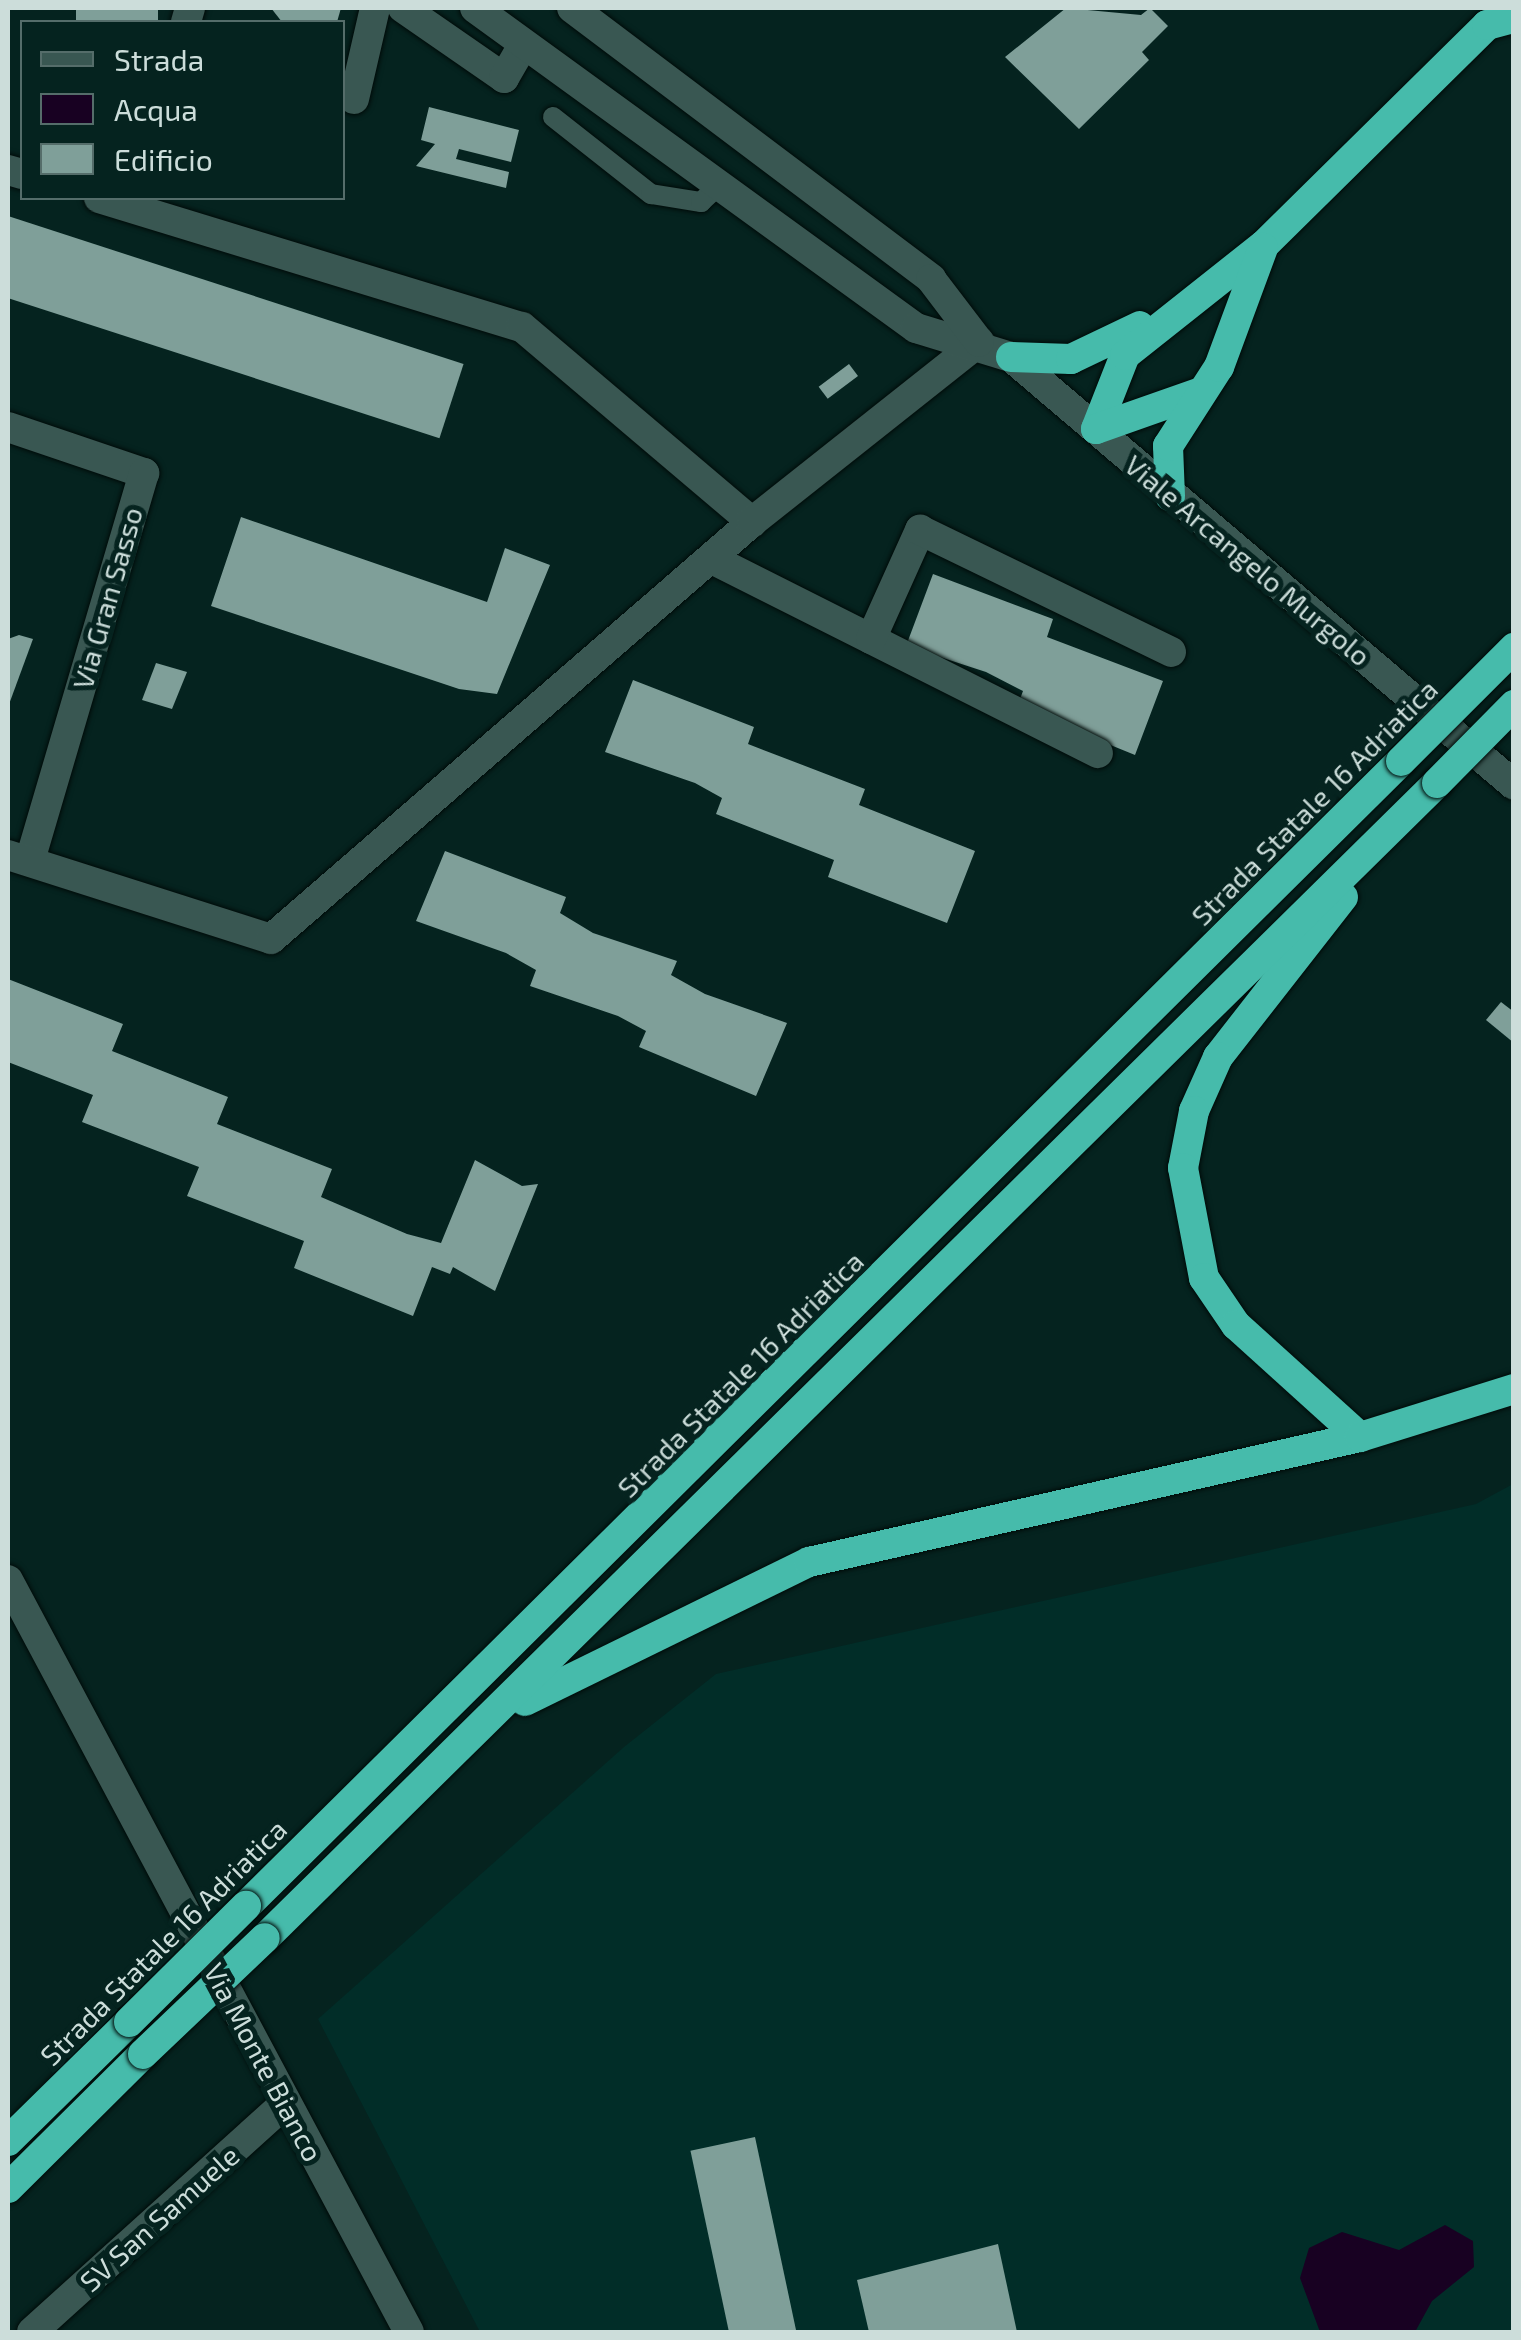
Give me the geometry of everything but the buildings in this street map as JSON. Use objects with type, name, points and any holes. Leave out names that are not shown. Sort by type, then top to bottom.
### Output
[{"type":"highway","points":[[1096,429],[1126,355],[1264,245],[1398,104],[1488,26],[1514,18]]},
{"type":"highway","points":[[1011,357],[1071,360],[1109,347],[1264,245]]},
{"type":"highway","points":[[1170,496],[1168,446],[1218,367],[1264,245]]},
{"type":"highway","points":[[1096,429],[1198,393]]},
{"type":"highway","name":"Strada Statale 16 Adriatica","points":[[8,2141],[1514,648]]},
{"type":"highway","points":[[8,2188],[143,2054],[502,1713],[1514,705]]},
{"type":"highway","points":[[1360,1437],[1236,1325],[1204,1278],[1183,1168],[1194,1111],[1218,1056],[1403,815]]},
{"type":"highway","points":[[502,1713],[809,1562],[1360,1437],[1514,1389]]},
{"type":"street","points":[[354,99],[374,8]]},
{"type":"street","points":[[402,8],[504,78],[524,44]]},
{"type":"street","name":"Viale Arcangelo Murgolo","points":[[475,8],[916,328],[979,342],[1011,357],[1514,785]]},
{"type":"street","name":"Viale Arcangelo Murgolo","points":[[572,8],[931,279],[979,342]]},
{"type":"street","points":[[106,200],[522,327],[752,522]]},
{"type":"street","points":[[19,858],[271,939],[752,522],[979,342]]},
{"type":"street","name":"Via Gran Sasso","points":[[8,427],[144,474],[19,858]]},
{"type":"street","points":[[871,639],[920,530],[1171,652]]},
{"type":"street","points":[[712,559],[1098,753]]},
{"type":"street","name":"Via Monte Bianco","points":[[10,1589],[409,2332]]},
{"type":"street","name":"SV San Samuele","points":[[32,2332],[286,2102]]},
{"type":"lane","points":[[553,117],[652,194],[701,202],[717,187]]},
{"type":"shaded area","points":[[1513,1484],[1513,2332],[480,2332],[318,2019],[624,1747],[716,1674],[1476,1504]]},
{"type":"water","points":[[1445,2225],[1473,2241],[1474,2267],[1432,2301],[1415,2332],[1320,2332],[1300,2278],[1309,2248],[1342,2232],[1399,2250]]}]
